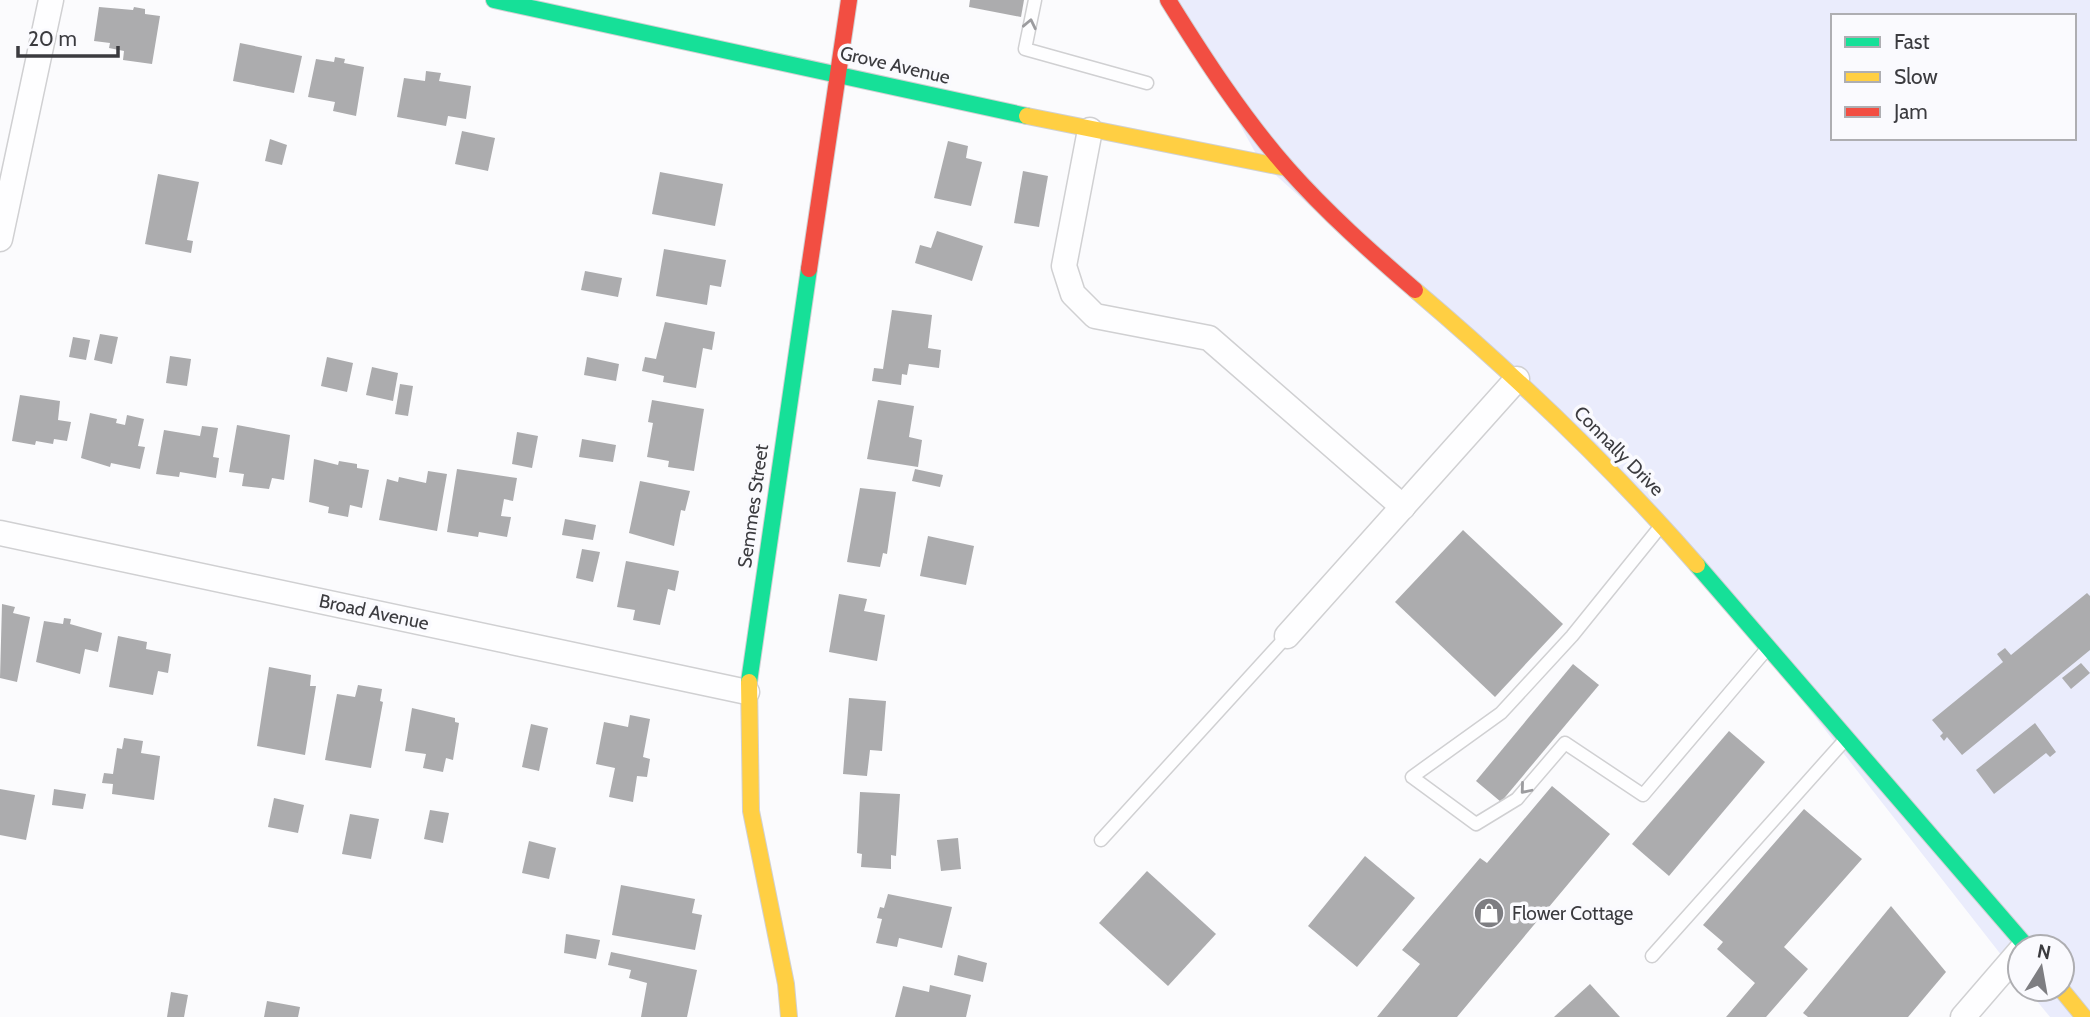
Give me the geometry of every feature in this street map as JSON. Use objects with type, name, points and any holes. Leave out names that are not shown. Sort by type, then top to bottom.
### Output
[{"type":"street","points":[[0,239],[51,0]]},
{"type":"street","name":"Grove Avenue","points":[[494,0],[1090,130],[1287,168]]},
{"type":"street","name":"Semmes Street","points":[[789,1017],[786,984],[751,811],[747,692],[849,0]]},
{"type":"street","name":"Connally Drive","points":[[1168,0],[1203,57],[1287,168],[1359,242],[1517,379],[1633,491],[2012,933]]},
{"type":"street","points":[[1090,130],[1064,266],[1073,294],[1095,316],[1209,338],[1403,507]]},
{"type":"street","points":[[1287,636],[1517,379]]},
{"type":"street","name":"Broad Avenue","points":[[0,533],[747,692]]},
{"type":"street","points":[[1963,1017],[2006,968]]},
{"type":"street","points":[[2073,1003],[2084,1017]]},
{"type":"lane","points":[[1035,0],[1025,49],[1147,83]]},
{"type":"lane","points":[[1661,525],[1572,636],[1501,713],[1412,777],[1476,824],[1517,799],[1564,743],[1643,795],[1768,648]]},
{"type":"lane","points":[[1101,840],[1287,636]]},
{"type":"lane","points":[[1652,956],[1846,738]]},
{"type":"shaded area","points":[[1171,0],[2090,0],[2090,1017],[2050,1017],[2038,1003],[2076,1003],[2076,933],[2006,933],[2006,961],[1665,525],[1260,161]]},
{"type":"building","points":[[970,0],[1024,0],[1021,17],[969,7]]},
{"type":"building","points":[[99,7],[133,10],[134,7],[145,9],[145,14],[160,16],[152,64],[123,60],[124,51],[109,48],[110,43],[94,41]]},
{"type":"building","points":[[240,43],[302,56],[294,93],[233,81]]},
{"type":"building","points":[[335,57],[345,59],[344,63],[364,67],[356,116],[333,111],[335,102],[308,97],[316,59],[334,62]]},
{"type":"building","points":[[426,71],[441,73],[439,81],[471,86],[466,119],[448,116],[446,126],[397,117],[404,78],[425,81]]},
{"type":"building","points":[[462,131],[495,138],[488,171],[455,164]]},
{"type":"building","points":[[270,139],[287,145],[282,165],[265,161]]},
{"type":"building","points":[[948,141],[968,146],[966,158],[982,162],[971,206],[934,198]]},
{"type":"building","points":[[1023,171],[1048,176],[1039,227],[1014,223]]},
{"type":"building","points":[[660,172],[723,184],[715,226],[652,214]]},
{"type":"building","points":[[158,174],[199,182],[187,240],[193,241],[191,253],[145,244]]},
{"type":"building","points":[[937,231],[983,246],[972,281],[915,263],[920,245],[931,248]]},
{"type":"building","points":[[664,249],[726,260],[721,287],[710,285],[707,305],[656,296]]},
{"type":"building","points":[[585,271],[622,278],[618,297],[581,290]]},
{"type":"building","points":[[892,310],[932,315],[928,348],[941,350],[939,368],[909,364],[907,375],[902,374],[901,385],[872,381],[874,368],[883,369]]},
{"type":"building","points":[[665,322],[715,332],[712,350],[703,348],[696,388],[663,382],[664,376],[642,371],[645,357],[656,359]]},
{"type":"building","points":[[100,334],[118,337],[112,364],[94,360]]},
{"type":"building","points":[[73,337],[90,340],[86,360],[69,357]]},
{"type":"building","points":[[170,356],[191,359],[187,386],[166,383]]},
{"type":"building","points":[[327,357],[353,363],[347,392],[321,386]]},
{"type":"building","points":[[587,357],[619,364],[616,381],[584,375]]},
{"type":"building","points":[[372,367],[398,373],[393,401],[366,395]]},
{"type":"building","points":[[400,384],[413,386],[408,416],[395,414]]},
{"type":"building","points":[[20,395],[60,401],[58,420],[71,422],[67,441],[54,439],[53,444],[36,441],[35,445],[12,441]]},
{"type":"building","points":[[652,400],[704,409],[694,471],[668,467],[669,461],[647,457],[653,423],[648,422]]},
{"type":"building","points":[[878,400],[914,406],[909,437],[922,440],[918,467],[867,459]]},
{"type":"building","points":[[90,413],[117,419],[116,423],[125,425],[127,415],[144,419],[138,446],[145,447],[140,469],[111,463],[110,467],[81,458]]},
{"type":"building","points":[[237,425],[290,435],[284,480],[272,478],[269,489],[242,486],[244,474],[229,472]]},
{"type":"building","points":[[202,426],[218,428],[213,457],[219,458],[216,478],[180,472],[179,477],[156,474],[164,430],[200,436]]},
{"type":"building","points":[[517,432],[538,436],[532,468],[512,464]]},
{"type":"building","points":[[582,439],[616,445],[613,462],[579,457]]},
{"type":"building","points":[[314,459],[338,465],[339,461],[357,464],[357,468],[369,470],[362,508],[350,505],[348,517],[328,513],[329,507],[309,502]]},
{"type":"building","points":[[457,469],[517,478],[513,501],[504,499],[501,516],[511,517],[507,537],[479,532],[478,537],[447,532]]},
{"type":"building","points":[[915,469],[943,475],[940,487],[912,481]]},
{"type":"building","points":[[428,471],[447,474],[437,531],[379,520],[387,479],[398,482],[399,477],[426,483]]},
{"type":"building","points":[[640,481],[690,491],[685,511],[681,510],[674,546],[629,533]]},
{"type":"building","points":[[860,488],[896,492],[887,554],[883,553],[880,567],[847,562]]},
{"type":"building","points":[[565,519],[596,525],[593,540],[562,535]]},
{"type":"building","points":[[1463,530],[1563,624],[1495,697],[1395,602]]},
{"type":"building","points":[[928,536],[974,546],[966,585],[920,576]]},
{"type":"building","points":[[582,549],[600,552],[593,582],[576,578]]},
{"type":"building","points":[[626,561],[679,571],[675,591],[668,589],[660,625],[633,620],[635,610],[617,607]]},
{"type":"building","points":[[2087,593],[2090,596],[2090,650],[1962,755],[1947,737],[1944,741],[1940,736],[1943,733],[1932,720],[2003,662],[1997,654],[2005,648],[2011,655]]},
{"type":"building","points":[[839,594],[867,599],[864,611],[885,615],[877,661],[829,652]]},
{"type":"building","points":[[2,604],[15,607],[13,613],[30,617],[17,682],[0,678]]},
{"type":"building","points":[[64,618],[71,619],[70,624],[102,633],[98,652],[85,649],[80,674],[36,662],[44,621],[63,624]]},
{"type":"building","points":[[118,636],[147,642],[146,649],[171,654],[168,673],[158,671],[153,695],[109,687]]},
{"type":"building","points":[[2081,663],[2090,673],[2071,689],[2062,678]]},
{"type":"building","points":[[1573,664],[1599,685],[1501,802],[1476,781]]},
{"type":"building","points":[[269,667],[311,675],[310,686],[316,686],[305,755],[257,746]]},
{"type":"building","points":[[358,685],[382,689],[380,701],[383,702],[371,768],[325,760],[337,694],[355,697]]},
{"type":"building","points":[[849,698],[886,701],[882,751],[870,750],[867,776],[843,774]]},
{"type":"building","points":[[412,708],[455,718],[455,722],[459,723],[453,760],[446,758],[443,772],[423,768],[426,754],[405,751]]},
{"type":"building","points":[[630,715],[650,719],[643,757],[650,759],[647,777],[637,776],[633,802],[609,797],[615,768],[596,764],[604,722],[628,727]]},
{"type":"building","points":[[2035,723],[2056,752],[2050,757],[2046,753],[1994,794],[1976,770]]},
{"type":"building","points":[[531,724],[548,728],[539,771],[522,767]]},
{"type":"building","points":[[1729,731],[1765,762],[1669,876],[1632,844]]},
{"type":"building","points":[[124,738],[143,741],[141,753],[160,756],[154,800],[112,794],[113,784],[102,783],[104,773],[113,774],[117,748],[122,749]]},
{"type":"building","points":[[1552,786],[1610,834],[1457,1017],[1377,1017],[1420,964],[1402,950],[1480,858],[1487,863]]},
{"type":"building","points":[[0,789],[35,795],[26,840],[0,835]]},
{"type":"building","points":[[54,789],[86,794],[83,809],[52,805]]},
{"type":"building","points":[[860,792],[900,794],[896,856],[891,855],[891,869],[861,867],[862,854],[857,853]]},
{"type":"building","points":[[274,798],[304,805],[298,833],[268,827]]},
{"type":"building","points":[[1804,809],[1862,859],[1784,947],[1808,969],[1766,1017],[1726,1017],[1755,983],[1717,949],[1723,942],[1703,925]]},
{"type":"building","points":[[430,810],[449,813],[443,843],[424,839]]},
{"type":"building","points":[[350,814],[379,819],[371,859],[342,854]]},
{"type":"building","points":[[958,838],[961,869],[941,871],[937,840]]},
{"type":"building","points":[[529,841],[556,848],[549,879],[522,873]]},
{"type":"building","points":[[1365,856],[1415,898],[1357,967],[1308,926]]},
{"type":"building","points":[[1147,871],[1216,934],[1168,986],[1099,923]]},
{"type":"building","points":[[621,885],[695,899],[692,913],[702,915],[695,950],[612,935]]},
{"type":"building","points":[[888,894],[952,907],[942,948],[899,938],[897,947],[876,943],[882,919],[877,918],[880,907],[884,908]]},
{"type":"building","points":[[1891,906],[1946,972],[1908,1017],[1808,1017],[1803,1013]]},
{"type":"building","points":[[566,934],[600,940],[596,959],[564,953]]},
{"type":"building","points":[[611,952],[697,970],[687,1017],[641,1017],[647,983],[629,978],[631,970],[608,965]]},
{"type":"building","points":[[958,955],[987,963],[983,982],[954,975]]},
{"type":"building","points":[[1590,984],[1620,1017],[1554,1017]]},
{"type":"building","points":[[930,985],[971,995],[966,1017],[895,1017],[903,986],[929,992]]},
{"type":"building","points":[[171,992],[188,995],[184,1017],[167,1017]]},
{"type":"building","points":[[267,1001],[300,1007],[298,1017],[264,1017]]},
{"type":"traffic: fast","points":[[494,0],[1027,116]]},
{"type":"traffic: fast","points":[[749,682],[809,269]]},
{"type":"traffic: fast","points":[[1697,565],[2015,933]]},
{"type":"traffic: slow","points":[[1027,116],[1287,168]]},
{"type":"traffic: slow","points":[[1415,290],[1561,422],[1697,565]]},
{"type":"traffic: slow","points":[[749,682],[751,811],[786,984],[789,1017]]},
{"type":"traffic: slow","points":[[2072,1003],[2084,1017]]},
{"type":"traffic: jam","points":[[809,269],[849,0]]},
{"type":"traffic: jam","points":[[1168,0],[1225,87],[1288,169],[1334,217],[1415,290]]},
{"type":"place","name":"Flower Cottage","points":[[1489,913]]}]
